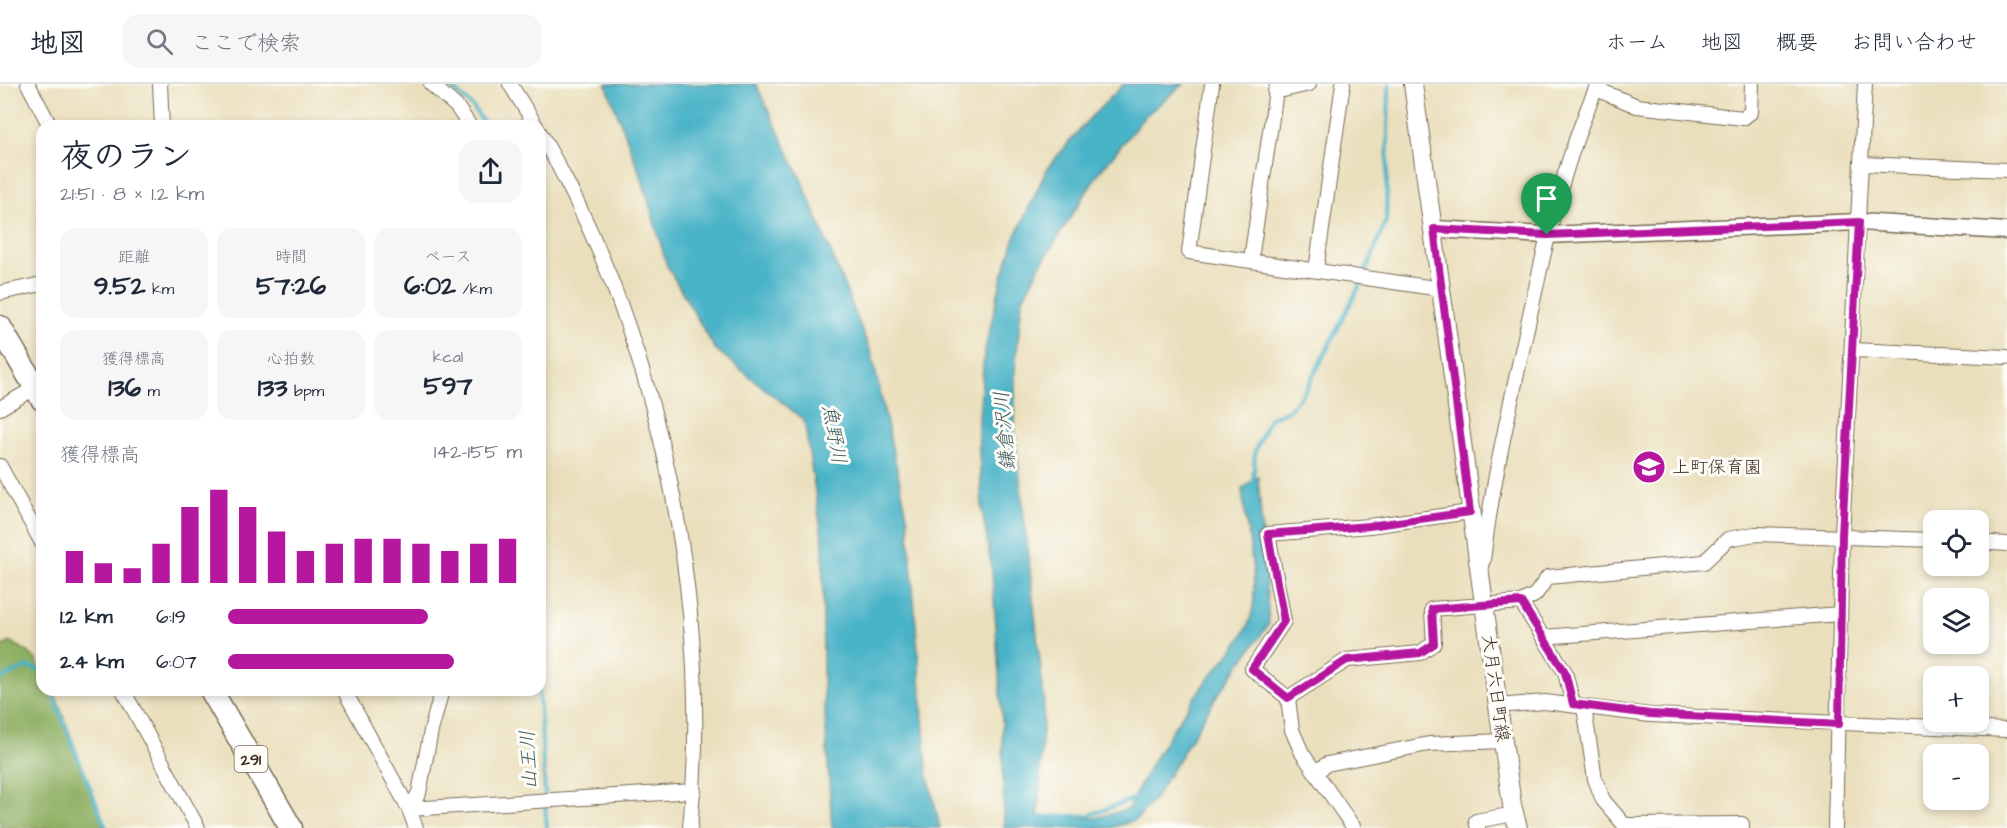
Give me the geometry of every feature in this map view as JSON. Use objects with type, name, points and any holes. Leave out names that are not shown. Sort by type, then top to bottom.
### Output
[{"type":"highway","points":[[0,327],[36,384]]},
{"type":"highway","name":"291","points":[[214,696],[291,828]]},
{"type":"main road","name":"大月六日町線","points":[[1413,84],[1470,512],[1516,821]]},
{"type":"street","points":[[28,84],[47,120]]},
{"type":"street","points":[[160,84],[162,120]]},
{"type":"street","points":[[431,84],[457,107],[466,120]]},
{"type":"street","points":[[510,84],[532,120]]},
{"type":"street","points":[[1212,84],[1189,252],[1441,289]]},
{"type":"street","points":[[1251,260],[1276,88],[1309,84]]},
{"type":"street","points":[[1316,270],[1343,84]]},
{"type":"street","points":[[1481,578],[1492,497],[1547,235],[1579,126],[1597,86],[1637,106],[1743,118],[1751,112],[1752,84]]},
{"type":"street","points":[[1835,828],[1842,535],[1865,84]]},
{"type":"street","points":[[546,145],[585,221],[606,272],[638,358],[663,447],[684,557],[691,646],[694,791],[690,828]]},
{"type":"street","points":[[1861,164],[2007,170]]},
{"type":"street","points":[[1434,229],[1547,235],[1859,222],[2007,231]]},
{"type":"street","points":[[0,293],[36,285]]},
{"type":"street","points":[[1852,350],[2007,357]]},
{"type":"street","points":[[0,408],[36,392]]},
{"type":"street","points":[[0,466],[36,532]]},
{"type":"street","points":[[1354,828],[1302,753],[1292,730],[1288,698],[1252,669],[1284,621],[1268,534],[1369,526],[1470,512]]},
{"type":"street","points":[[1288,698],[1347,660],[1420,653],[1434,644],[1432,609],[1521,602],[1535,594],[1548,577],[1704,562],[1728,539],[1755,534],[1923,539]]},
{"type":"street","points":[[1989,543],[2007,544]]},
{"type":"street","points":[[1521,602],[1565,672],[1579,705],[1595,779],[1603,800],[1627,828],[1629,825],[1742,824],[1742,828]]},
{"type":"street","points":[[1543,637],[1839,614]]},
{"type":"street","points":[[126,696],[198,828]]},
{"type":"street","points":[[347,696],[409,809],[416,828]]},
{"type":"street","points":[[409,809],[420,793],[431,731],[440,696]]},
{"type":"street","points":[[1498,706],[1545,702],[1650,714],[2007,730]]},
{"type":"street","points":[[1316,772],[1326,764],[1429,744],[1503,741]]},
{"type":"street","points":[[409,809],[694,791]]},
{"type":"street","points":[[1478,828],[1476,820],[1516,821]]},
{"type":"green space","points":[[11,642],[36,660],[36,696],[56,696],[105,828],[0,828],[0,647]]},
{"type":"water","name":"魚野川","points":[[606,84],[756,84],[803,183],[872,355],[908,520],[927,771],[940,828],[832,828],[823,683],[823,543],[804,420],[715,349],[667,266],[642,179]]},
{"type":"water","name":"鎌倉沢川","points":[[1124,84],[1184,84],[1145,116],[1098,174],[1039,267],[1022,301],[1015,371],[1015,433],[1044,699],[1038,816],[1095,818],[1128,809],[1154,760],[1183,714],[1239,641],[1249,622],[1254,599],[1253,568],[1242,489],[1258,476],[1269,624],[1215,699],[1155,798],[1136,820],[1111,828],[1004,828],[1002,718],[992,572],[982,509],[978,430],[984,354],[1002,277],[1015,237],[1048,167],[1088,120]]},
{"type":"waterway","name":"山王川","points":[[447,84],[472,106],[482,120]]},
{"type":"waterway","points":[[1365,274],[1386,221],[1389,84]]},
{"type":"waterway","points":[[1253,484],[1255,451],[1269,419],[1290,409],[1307,388],[1362,281]]},
{"type":"waterway","points":[[0,679],[27,667],[36,669]]},
{"type":"waterway","points":[[53,696],[106,828]]},
{"type":"waterway","name":"山王川","points":[[539,696],[545,797]]},
{"type":"waterway","points":[[1042,817],[1090,815],[1136,798]]},
{"type":"waterway","name":"山王川","points":[[545,805],[547,828]]},
{"type":"place","name":"上町保育園","points":[[1649,467]]},
{"type":"route","points":[[1859,222],[1842,535],[1839,724],[1650,714],[1573,704],[1565,672],[1521,602],[1432,609],[1434,644],[1420,653],[1347,660],[1288,698],[1252,669],[1284,621],[1268,534],[1369,526],[1470,512],[1434,229],[1547,235],[1859,222]]}]
